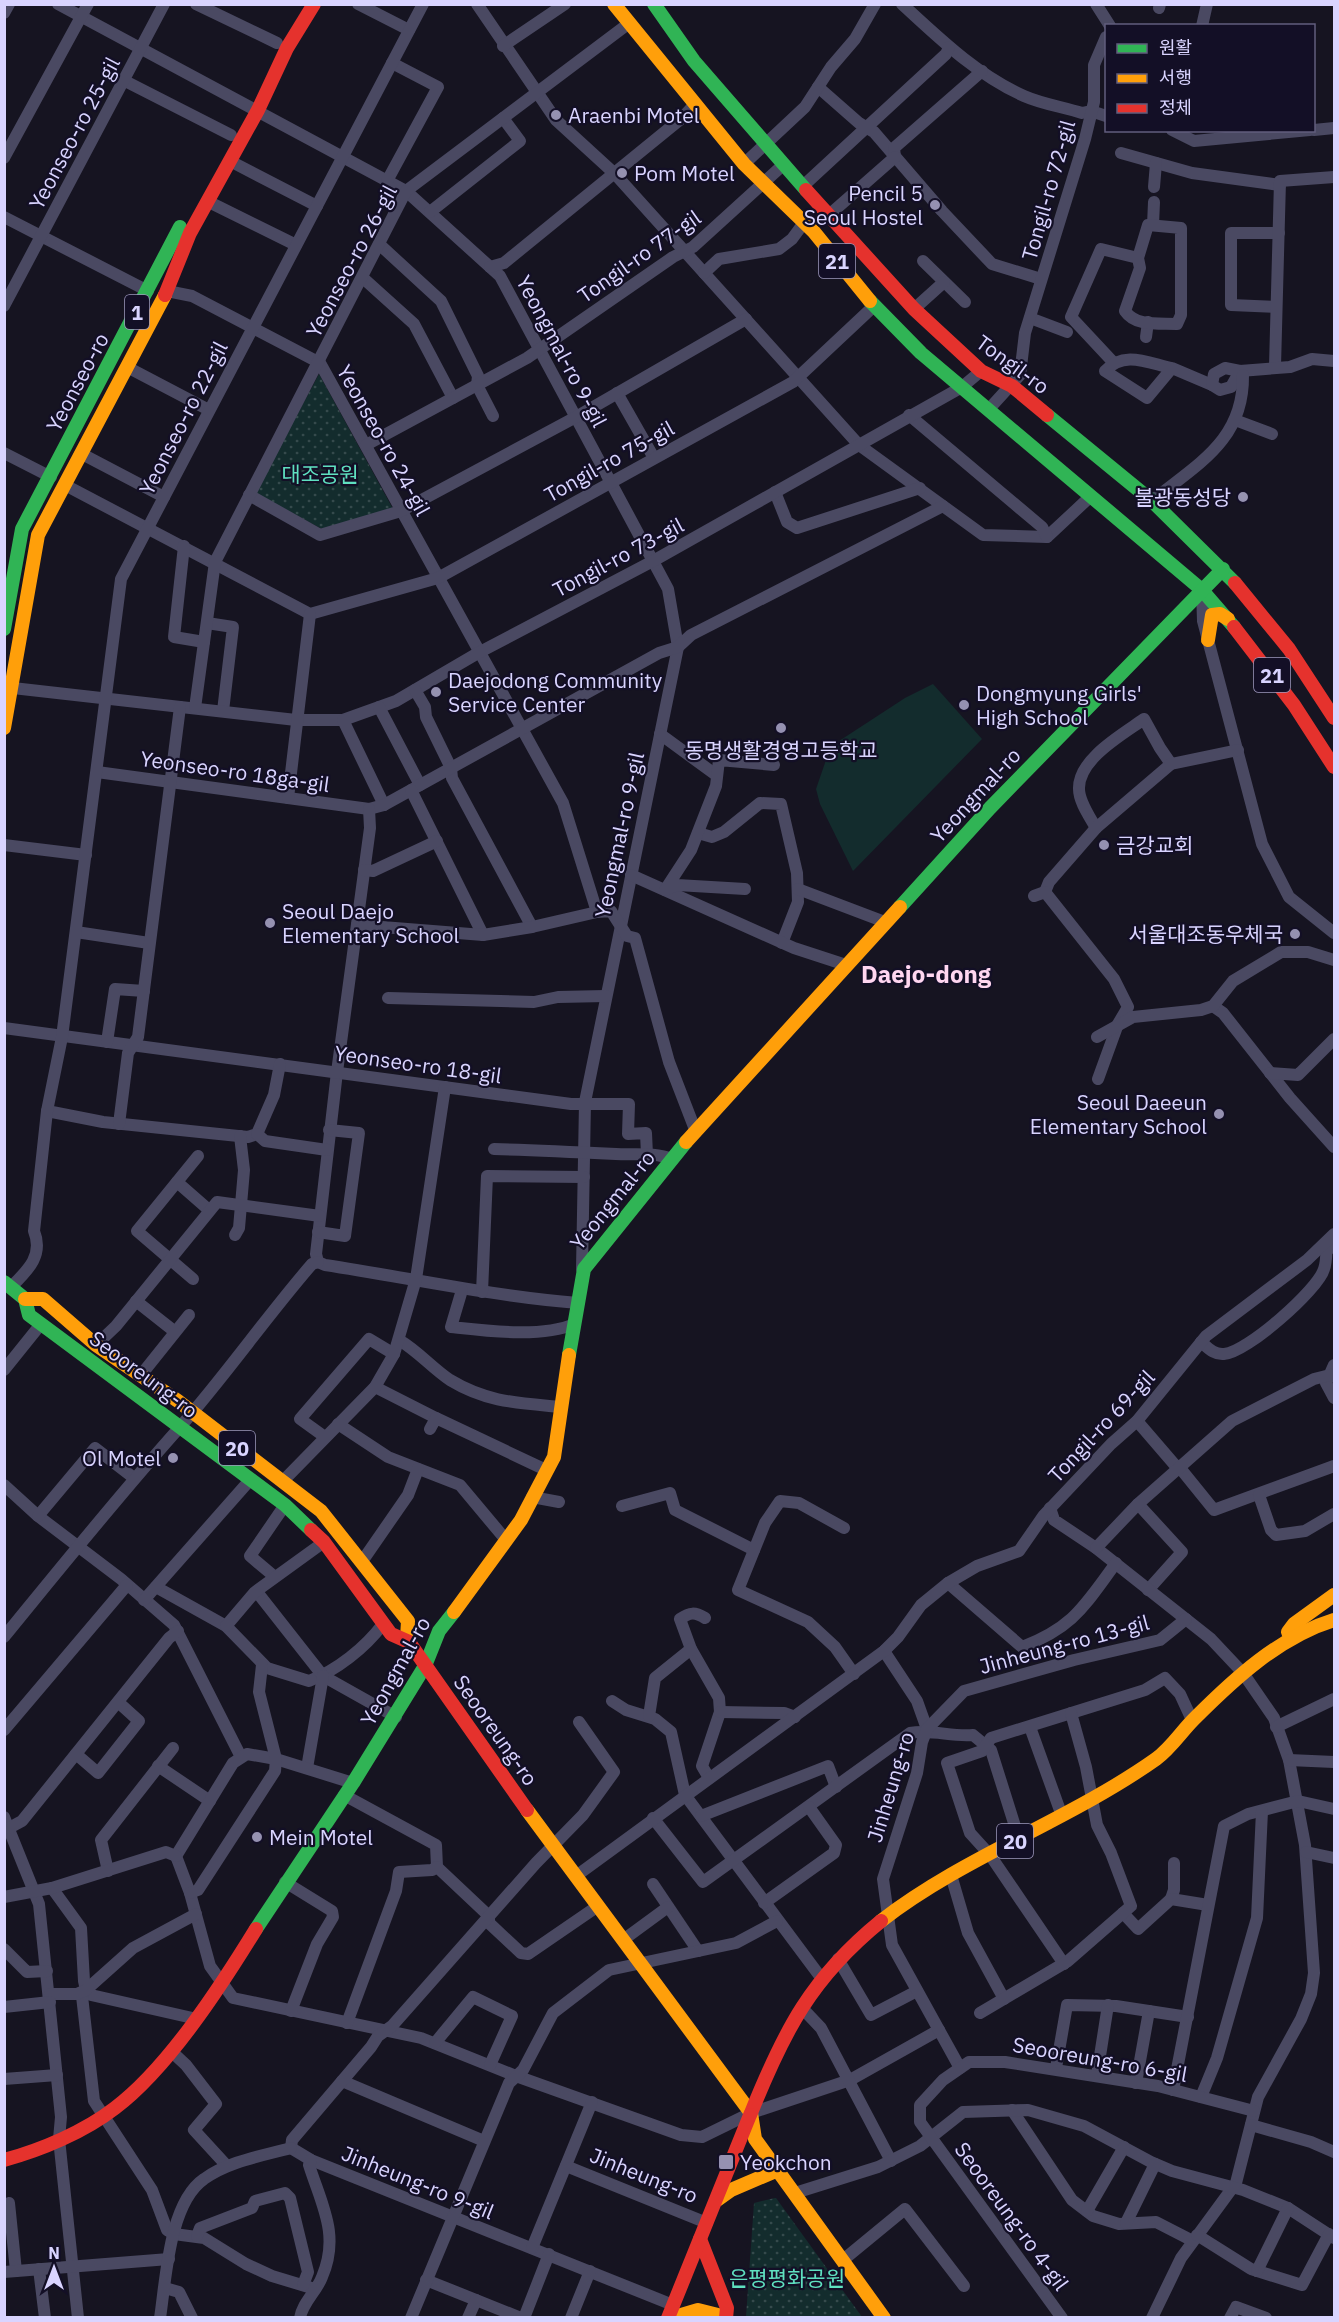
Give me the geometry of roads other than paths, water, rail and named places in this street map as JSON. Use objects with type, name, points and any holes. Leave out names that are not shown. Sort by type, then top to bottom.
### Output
[{"type":"main road","name":"Yeonseo-ro","points":[[4,728],[7,688],[38,535],[167,291],[190,233],[230,161],[277,43],[297,4]]},
{"type":"main road","name":"Yeonseo-ro","points":[[4,629],[22,529],[231,135],[253,108],[314,4]]},
{"type":"main road","name":"21","points":[[614,4],[744,164],[803,224],[814,232],[874,306],[962,387],[1202,590],[1228,619],[1294,705],[1335,767]]},
{"type":"main road","name":"Tongil-ro","points":[[654,4],[694,61],[766,146],[914,309],[981,370],[1012,386],[1152,501],[1223,569],[1289,649],[1335,718]]},
{"type":"main road","name":"Yeongmal-ro","points":[[4,2160],[41,2150],[115,2108],[172,2052],[197,2019],[285,1882],[396,1717],[425,1666],[439,1630],[464,1600],[506,1540],[554,1457],[585,1264],[620,1226],[672,1159],[885,922],[990,808],[1223,569]]},
{"type":"main road","points":[[1208,640],[1212,615],[1220,614],[1228,619]]},
{"type":"main road","name":"Seooreung-ro","points":[[8,1285],[25,1299],[29,1315],[285,1505],[324,1542],[391,1634],[407,1638]]},
{"type":"main road","name":"Seooreung-ro","points":[[25,1299],[43,1299],[96,1345],[192,1412],[321,1511],[363,1560],[408,1621],[407,1638],[425,1666],[552,1845],[751,2113],[755,2139],[884,2318]]},
{"type":"main road","points":[[1279,1649],[1290,1628],[1335,1595]]},
{"type":"main road","name":"Jinheung-ro","points":[[671,2313],[770,2066],[802,2008],[838,1959],[887,1915],[951,1875],[1062,1816],[1161,1755],[1192,1720],[1243,1673],[1311,1627],[1335,1620]]},
{"type":"main road","points":[[717,2200],[746,2183],[778,2170]]},
{"type":"main road","points":[[671,2313],[693,2308],[710,2310],[726,2317],[728,2308],[700,2239]]},
{"type":"street","points":[[4,13],[9,4]]},
{"type":"street","name":"Yeongmal-ro 9-gil","points":[[57,4],[406,191],[500,276],[668,589],[678,647],[585,1102],[582,1274]]},
{"type":"street","points":[[4,158],[88,4]]},
{"type":"street","name":"Yeonseo-ro 25-gil","points":[[4,306],[164,4]]},
{"type":"street","points":[[196,4],[277,43]]},
{"type":"street","points":[[358,4],[409,30]]},
{"type":"street","points":[[252,326],[423,4]]},
{"type":"street","points":[[477,4],[555,120],[615,174],[859,445],[983,535],[1047,537],[1091,496]]},
{"type":"street","points":[[503,45],[565,4]]},
{"type":"street","points":[[744,164],[766,146],[805,107],[831,67],[855,39],[875,4]]},
{"type":"street","points":[[1096,4],[1109,24]]},
{"type":"street","points":[[1202,24],[1207,4]]},
{"type":"street","name":"Tongil-ro 72-gil","points":[[908,6],[949,47],[982,71],[1025,96],[1082,113],[1100,106],[1105,107]]},
{"type":"street","points":[[536,93],[628,24]]},
{"type":"street","name":"Tongil-ro 72-gil","points":[[989,409],[1020,375],[1030,318],[1069,198],[1094,102],[1094,65],[1105,41]]},
{"type":"street","points":[[802,186],[946,54],[949,47]]},
{"type":"street","name":"Yeonseo-ro 26-gil","points":[[387,181],[438,87],[392,63]]},
{"type":"street","points":[[829,215],[896,157],[894,148],[982,71]]},
{"type":"street","points":[[125,81],[231,135]]},
{"type":"street","name":"Tongil-ro 72-gil","points":[[818,87],[859,123],[867,126],[992,264],[1041,279]]},
{"type":"street","name":"Yeonseo-ro 26-gil","points":[[320,363],[406,191],[536,93]]},
{"type":"street","points":[[490,267],[504,263],[615,174],[682,118],[695,104]]},
{"type":"street","name":"Tongil-ro 72-gil","points":[[1091,111],[1105,115]]},
{"type":"street","points":[[430,212],[520,141],[502,118]]},
{"type":"street","points":[[1315,130],[1335,128]]},
{"type":"street","points":[[1176,132],[1194,141],[1291,132]]},
{"type":"street","points":[[1121,153],[1192,173],[1280,185]]},
{"type":"street","points":[[230,161],[317,206]]},
{"type":"street","points":[[1154,187],[1156,163]]},
{"type":"street","name":"Tongil-ro 77-gil","points":[[366,445],[539,350],[674,257],[685,252],[783,165]]},
{"type":"street","points":[[1275,366],[1280,181],[1335,177]]},
{"type":"street","points":[[207,201],[296,245]]},
{"type":"street","points":[[1153,225],[1154,202]]},
{"type":"street","name":"Yeonseo-ro 25-gil","points":[[4,217],[148,291]]},
{"type":"street","points":[[704,273],[719,259],[779,249],[792,239],[803,224]]},
{"type":"street","points":[[1148,225],[1153,225],[1181,228],[1181,315],[1177,324],[1130,319],[1125,311],[1140,268],[1138,258],[1148,225]]},
{"type":"street","points":[[1276,307],[1231,305],[1231,233],[1279,233]]},
{"type":"street","points":[[380,245],[441,301],[478,376],[477,385],[493,416]]},
{"type":"street","points":[[1113,362],[1071,317],[1101,249],[1138,258]]},
{"type":"street","points":[[923,261],[965,302]]},
{"type":"street","points":[[363,278],[414,324],[453,398]]},
{"type":"street","points":[[914,309],[944,282]]},
{"type":"street","name":"Yeonseo-ro 24-gil","points":[[167,291],[192,296],[320,363],[478,653],[563,803],[597,912]]},
{"type":"street","name":"Tongil-ro 75-gil","points":[[438,578],[798,377],[874,306]]},
{"type":"street","points":[[1030,318],[1067,332]]},
{"type":"street","points":[[249,495],[320,535],[401,511],[576,417],[746,319]]},
{"type":"street","points":[[1146,336],[1148,322]]},
{"type":"street","name":"Yeonseo-ro 22-gil","points":[[148,529],[252,326]]},
{"type":"street","points":[[1172,368],[1147,398],[1105,371],[1113,362],[1122,358],[1145,360],[1172,368],[1220,390],[1231,387],[1240,371]]},
{"type":"street","points":[[1212,385],[1214,374],[1225,368],[1240,371],[1275,366],[1290,367],[1312,359],[1335,361]]},
{"type":"street","points":[[195,708],[215,562],[320,363]]},
{"type":"street","name":"Yeonseo-ro","points":[[127,367],[209,410]]},
{"type":"street","name":"Tongil-ro 73-gil","points":[[7,688],[296,720],[343,720],[379,707],[415,690],[478,653],[653,561],[962,387],[981,370]]},
{"type":"street","points":[[1152,501],[1222,444],[1235,420],[1244,376],[1240,371]]},
{"type":"street","points":[[617,393],[654,458]]},
{"type":"street","points":[[909,415],[1042,527],[1047,537]]},
{"type":"street","points":[[1235,420],[1272,434]]},
{"type":"street","points":[[4,453],[51,477]]},
{"type":"street","name":"Yeonseo-ro","points":[[82,454],[164,497]]},
{"type":"street","name":"Yeonseo-ro 22-gil","points":[[65,485],[310,614]]},
{"type":"street","points":[[775,492],[788,522],[797,528],[920,488]]},
{"type":"street","points":[[343,720],[384,805],[659,653],[678,647],[691,635],[943,506]]},
{"type":"street","points":[[62,1037],[121,579],[148,529]]},
{"type":"street","points":[[184,546],[174,637],[204,642]]},
{"type":"street","points":[[288,798],[310,614],[438,578]]},
{"type":"street","points":[[1202,590],[1203,621],[1262,844],[1289,897],[1335,933]]},
{"type":"street","points":[[207,623],[233,627],[223,711]]},
{"type":"street","points":[[415,690],[425,706],[426,717],[451,768],[453,778],[532,927]]},
{"type":"street","points":[[119,1124],[128,1053],[138,1037],[180,707]]},
{"type":"street","points":[[379,707],[416,788],[437,842],[483,935]]},
{"type":"street","points":[[1096,828],[1078,791],[1080,775],[1116,736],[1144,719],[1171,764]]},
{"type":"street","points":[[660,734],[716,775]]},
{"type":"street","points":[[1098,1078],[1116,1037],[1118,1024],[1128,1007],[1114,979],[1040,894],[1096,828],[1171,764],[1238,750]]},
{"type":"street","points":[[664,891],[691,850],[716,786],[719,760],[774,765]]},
{"type":"street","name":"Yeonseo-ro 18ga-gil","points":[[97,772],[369,809],[384,805]]},
{"type":"street","points":[[698,833],[712,837],[724,832],[760,803],[781,804],[798,889],[798,902],[782,943]]},
{"type":"street","points":[[318,1262],[316,1254],[327,1150],[370,828],[369,809]]},
{"type":"street","points":[[364,870],[373,871],[437,842]]},
{"type":"street","points":[[4,845],[86,855]]},
{"type":"street","points":[[631,875],[782,943],[846,965]]},
{"type":"street","points":[[664,891],[677,885],[745,889]]},
{"type":"street","points":[[798,889],[885,922]]},
{"type":"street","points":[[357,925],[483,935],[611,911],[627,936],[635,938],[669,1062],[696,1132]]},
{"type":"street","points":[[76,932],[150,943]]},
{"type":"street","points":[[1097,1037],[1133,1017],[1214,1006],[1233,981],[1281,952],[1308,952],[1335,960]]},
{"type":"street","points":[[107,1042],[115,989],[144,991]]},
{"type":"street","points":[[388,998],[534,1002],[558,997],[606,996]]},
{"type":"street","points":[[1214,1006],[1223,1013],[1270,1073],[1335,1147]]},
{"type":"street","name":"Yeonseo-ro 18-gil","points":[[4,1028],[571,1104],[585,1102],[629,1104],[628,1134],[646,1133],[647,1155]]},
{"type":"street","name":"Seooreung-ro","points":[[8,1285],[34,1264],[37,1240],[34,1231],[48,1111],[62,1037]]},
{"type":"street","points":[[1270,1073],[1298,1076],[1335,1039]]},
{"type":"street","points":[[257,1134],[274,1095],[280,1064]]},
{"type":"street","points":[[282,1482],[375,1387],[394,1354],[416,1279],[445,1087]]},
{"type":"street","points":[[48,1111],[119,1124],[240,1136],[257,1134],[265,1141],[327,1150]]},
{"type":"street","points":[[318,1232],[345,1236],[359,1133],[330,1130]]},
{"type":"street","points":[[235,1235],[239,1228],[244,1170],[240,1136]]},
{"type":"street","points":[[494,1149],[584,1150],[647,1155],[658,1153],[672,1159]]},
{"type":"street","points":[[193,1279],[137,1231],[198,1156]]},
{"type":"street","points":[[482,1292],[487,1176],[584,1177]]},
{"type":"street","points":[[177,1182],[210,1210],[217,1202],[320,1216]]},
{"type":"street","name":"Seooreung-ro","points":[[96,1345],[104,1340],[210,1210]]},
{"type":"street","name":"Tongil-ro 69-gil","points":[[1201,1342],[1214,1353],[1226,1354],[1252,1340],[1286,1315],[1324,1270],[1332,1241]]},
{"type":"street","name":"Tongil-ro 69-gil","points":[[576,1876],[884,1651],[898,1637],[921,1605],[948,1583],[977,1566],[1019,1551],[1050,1508],[1111,1444],[1137,1421],[1201,1342],[1332,1241]]},
{"type":"street","points":[[4,1637],[134,1478],[180,1427],[312,1264],[318,1262],[416,1279],[462,1290],[578,1303]]},
{"type":"street","points":[[462,1290],[452,1328],[493,1332],[563,1329],[575,1324]]},
{"type":"street","points":[[136,1301],[174,1331]]},
{"type":"street","points":[[141,1375],[174,1331],[189,1316]]},
{"type":"street","points":[[4,1370],[41,1324]]},
{"type":"street","points":[[325,1437],[300,1419],[369,1339],[394,1354]]},
{"type":"street","points":[[399,1340],[415,1348],[450,1379],[494,1401],[562,1407]]},
{"type":"street","points":[[1332,1371],[1326,1383],[1335,1398]]},
{"type":"street","points":[[1096,1548],[1138,1504],[1232,1421],[1332,1371]]},
{"type":"street","points":[[375,1387],[433,1423],[546,1470]]},
{"type":"street","points":[[1137,1421],[1214,1510],[1335,1466]]},
{"type":"street","points":[[338,1424],[388,1457],[460,1485],[506,1540]]},
{"type":"street","points":[[38,1516],[94,1448],[134,1478]]},
{"type":"street","points":[[363,1560],[408,1495],[418,1469]]},
{"type":"street","points":[[144,1600],[250,1480]]},
{"type":"street","points":[[4,1485],[38,1516],[128,1585],[174,1625],[241,1757]]},
{"type":"street","points":[[622,1506],[670,1493],[675,1510],[754,1550]]},
{"type":"street","points":[[1259,1495],[1271,1530],[1276,1535],[1305,1531],[1335,1514]]},
{"type":"street","points":[[532,1497],[559,1502]]},
{"type":"street","points":[[844,1528],[799,1503],[780,1500],[765,1523],[738,1590],[808,1622],[835,1647],[854,1674]]},
{"type":"street","name":"Jinheung-ro 13-gil","points":[[1138,1504],[1182,1552],[1148,1590]]},
{"type":"street","points":[[275,1577],[250,1556],[285,1505]]},
{"type":"street","name":"Jinheung-ro 13-gil","points":[[1050,1508],[1054,1520],[1116,1563],[1211,1638],[1243,1673],[1274,1718],[1289,1760],[1306,1852],[1314,1973],[1311,1994],[1258,2097],[1254,2111]]},
{"type":"street","points":[[226,1626],[251,1594],[324,1542]]},
{"type":"street","name":"Jinheung-ro 13-gil","points":[[948,1583],[1022,1647],[1047,1638],[1071,1621],[1088,1605],[1116,1563]]},
{"type":"street","points":[[4,1730],[128,1585]]},
{"type":"street","points":[[156,1587],[226,1626],[262,1665],[309,1681],[322,1676],[373,1638],[383,1623]]},
{"type":"street","points":[[251,1594],[322,1676],[396,1717]]},
{"type":"street","points":[[705,1618],[697,1613],[688,1614],[680,1619],[691,1649],[719,1698],[720,1712],[702,1766],[709,1779]]},
{"type":"street","name":"Jinheung-ro 13-gil","points":[[927,1730],[964,1691],[1051,1666],[1160,1640],[1186,1619]]},
{"type":"street","points":[[78,2318],[59,2139],[61,2117],[47,1971],[34,1890],[7,1822],[22,1821],[136,1678],[169,1638],[178,1631]]},
{"type":"street","points":[[649,1716],[655,1678],[691,1649]]},
{"type":"street","points":[[653,1818],[703,1882],[910,1732],[927,1730],[917,1701],[884,1651]]},
{"type":"street","points":[[190,1893],[198,1890],[275,1771],[276,1759],[259,1692],[262,1665]]},
{"type":"street","points":[[307,1768],[322,1676]]},
{"type":"street","points":[[1064,1964],[990,1855],[970,1833],[947,1763],[982,1751],[991,1738],[1145,1690],[1165,1678],[1180,1694],[1192,1720]]},
{"type":"street","points":[[1276,1727],[1335,1699]]},
{"type":"street","points":[[612,1701],[626,1710],[649,1716],[671,1732],[685,1795],[822,1979]]},
{"type":"street","points":[[76,1754],[98,1773],[139,1721],[118,1702]]},
{"type":"street","points":[[720,1712],[784,1713],[795,1717]]},
{"type":"street","points":[[980,2013],[1064,1964],[1131,1906],[1111,1853],[1097,1825],[1071,1713]]},
{"type":"street","points":[[160,2318],[174,2234],[180,2210],[189,2195],[202,2180],[227,2166],[291,2148],[292,2140],[378,2036],[392,2026],[552,1845],[583,1815],[614,1772],[579,1722]]},
{"type":"street","points":[[1030,1727],[1062,1816]]},
{"type":"street","name":"Jinheung-ro","points":[[960,2068],[892,1945],[883,1879],[917,1773],[922,1742],[927,1730],[960,1736],[973,1735],[985,1745]]},
{"type":"street","points":[[985,1745],[991,1750],[1019,1839]]},
{"type":"street","points":[[108,1871],[101,1840],[172,1748]]},
{"type":"street","points":[[176,1856],[233,1764],[247,1754],[276,1759],[353,1783]]},
{"type":"street","points":[[1289,1760],[1335,1762]]},
{"type":"street","points":[[158,1766],[210,1801]]},
{"type":"street","points":[[701,1816],[828,1766],[836,1787]]},
{"type":"street","points":[[344,1795],[436,1845],[437,1867],[489,1916],[489,1923],[521,1953],[528,1954],[597,1906]]},
{"type":"street","points":[[1173,2090],[1224,1826],[1262,1810],[1298,1802],[1335,1809]]},
{"type":"street","points":[[764,1903],[834,1853],[836,1845],[809,1807]]},
{"type":"street","points":[[1201,2097],[1218,2058],[1257,1918],[1262,1810]]},
{"type":"street","points":[[4,1897],[52,1888],[166,1852],[176,1856],[190,1893],[210,1965],[233,1998],[435,2043],[516,2076],[681,2135],[702,2137],[751,2113],[850,2080],[939,2030]]},
{"type":"street","points":[[1306,1852],[1335,1858]]},
{"type":"street","points":[[1123,1913],[1138,1929],[1171,1899],[1174,1890],[1174,1863]]},
{"type":"street","points":[[347,2023],[396,1891],[399,1872],[432,1870],[437,1867]]},
{"type":"street","points":[[951,1875],[968,1933],[1004,1999]]},
{"type":"street","points":[[285,1882],[332,1911],[333,1917],[317,1944],[291,2011]]},
{"type":"street","points":[[654,1884],[698,1951]]},
{"type":"street","points":[[52,1888],[81,1928],[86,1990],[91,1995],[197,2019]]},
{"type":"street","points":[[1171,1899],[1208,1905]]},
{"type":"street","points":[[623,1940],[668,1907]]},
{"type":"street","points":[[196,1914],[133,1948],[82,1996],[94,2101],[152,2190],[167,2230],[174,2234],[204,2238],[246,2264],[315,2289]]},
{"type":"street","points":[[411,2318],[509,2083],[523,2070],[553,2013],[609,1970],[736,1942],[777,1921]]},
{"type":"street","points":[[4,1949],[27,1972],[47,1971]]},
{"type":"street","points":[[838,1959],[871,2015],[917,1991]]},
{"type":"street","points":[[4,2007],[77,1994],[86,1990]]},
{"type":"street","points":[[435,2043],[473,1997],[512,2016],[490,2065]]},
{"type":"street","points":[[1056,2068],[1067,2005],[1108,2005],[1188,2017]]},
{"type":"street","points":[[1097,2075],[1108,2005]]},
{"type":"street","points":[[802,2008],[821,2028],[891,2161]]},
{"type":"street","points":[[1137,2083],[1149,2011]]},
{"type":"street","points":[[172,2052],[186,2065],[216,2103],[194,2130],[227,2166]]},
{"type":"street","name":"Seooreung-ro 6-gil","points":[[930,2138],[920,2122],[920,2105],[943,2080],[969,2062],[1005,2062],[1097,2075],[1173,2090],[1254,2111]]},
{"type":"street","points":[[4,2079],[57,2074]]},
{"type":"street","points":[[342,2081],[484,2141]]},
{"type":"street","points":[[532,2248],[592,2102]]},
{"type":"street","points":[[795,2193],[891,2161],[930,2138],[963,2112],[1012,2110],[1028,2110],[1084,2126],[1155,2164],[1243,2190],[1288,2208],[1332,2236],[1302,2285],[1257,2271],[1195,2238],[1156,2222],[1126,2223],[1093,2216],[1072,2200],[1012,2110]]},
{"type":"street","points":[[1152,2318],[1181,2258],[1236,2183],[1254,2111]]},
{"type":"street","points":[[1251,2125],[1311,2142],[1335,2152]]},
{"type":"street","name":"Seooreung-ro 4-gil","points":[[930,2138],[1015,2249],[1062,2318]]},
{"type":"street","points":[[1087,2211],[1124,2147]]},
{"type":"street","name":"Jinheung-ro 9-gil","points":[[291,2148],[311,2160],[590,2271],[671,2313]]},
{"type":"street","points":[[300,2318],[330,2255],[331,2232],[309,2165],[311,2160]]},
{"type":"street","points":[[1126,2223],[1155,2164]]},
{"type":"street","name":"Jinheung-ro","points":[[566,2166],[707,2223]]},
{"type":"street","points":[[196,2236],[200,2228],[252,2208],[255,2201],[285,2193],[290,2198],[308,2272],[303,2285]]},
{"type":"street","points":[[9,2203],[10,2272],[169,2259]]},
{"type":"street","points":[[1257,2271],[1288,2208]]},
{"type":"street","points":[[843,2260],[905,2209],[964,2286]]},
{"type":"street","points":[[426,2280],[523,2318],[549,2254]]},
{"type":"street","points":[[39,2269],[45,2318]]},
{"type":"street","points":[[571,2318],[590,2271]]},
{"type":"street","points":[[165,2288],[179,2292],[192,2318]]},
{"type":"street","points":[[468,2318],[476,2300]]},
{"type":"street","points":[[1230,2318],[1236,2307],[1266,2318]]},
{"type":"place","name":"Araenbi Motel","points":[[556,115]]},
{"type":"place","name":"Pom Motel","points":[[622,173]]},
{"type":"place","name":"Pencil 5 Seoul Hostel","points":[[935,205]]},
{"type":"place","name":"불광동성당","points":[[1243,497]]},
{"type":"place","name":"Daejodong Community Service Center","points":[[436,692]]},
{"type":"place","name":"Dongmyung Girls' High School","points":[[964,705]]},
{"type":"place","name":"동명생활경영고등학교","points":[[781,728]]},
{"type":"place","name":"금강교회","points":[[1104,845]]},
{"type":"place","name":"Seoul Daejo Elementary School","points":[[270,923]]},
{"type":"place","name":"서울대조동우체국","points":[[1295,934]]},
{"type":"place","name":"Seoul Daeeun Elementary School","points":[[1219,1114]]},
{"type":"place","name":"Ol Motel","points":[[173,1458]]},
{"type":"place","name":"Mein Motel","points":[[257,1837]]},
{"type":"place","name":"Yeokchon","points":[[726,2162]]},
{"type":"district","name":"Daejo-dong","points":[[926,974]]},
{"type":"park label","name":"대조공원","points":[[320,474]]},
{"type":"park label","name":"은평평화공원","points":[[787,2278]]}]
